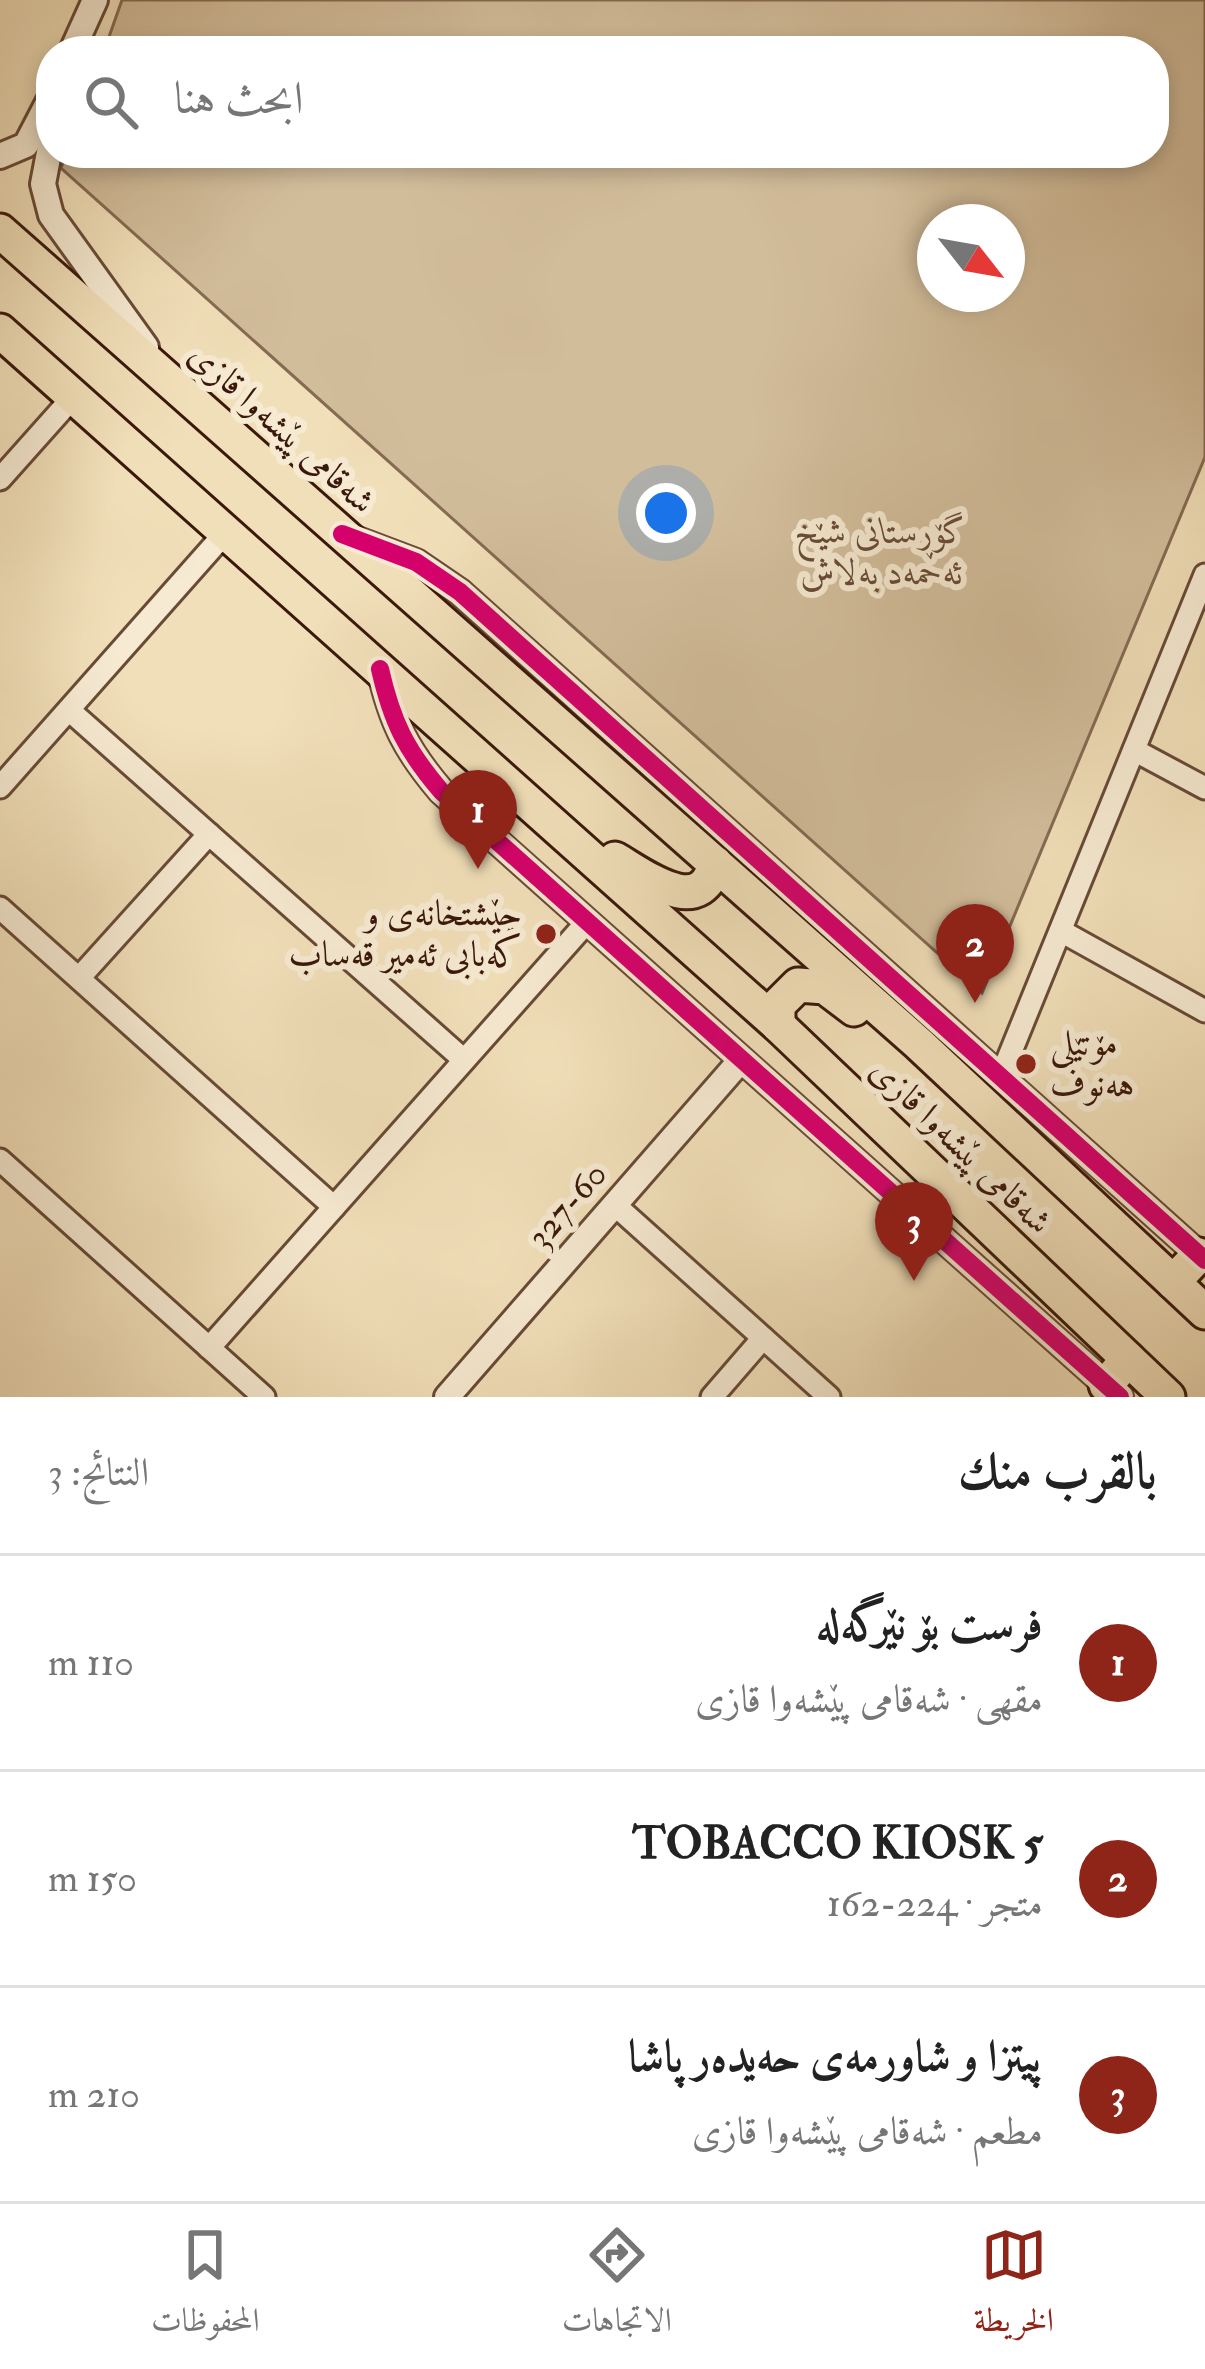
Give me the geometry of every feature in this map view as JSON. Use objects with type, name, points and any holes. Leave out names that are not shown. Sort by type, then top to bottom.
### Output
[{"type":"highway","name":"شەقامی پێشەوا قازی","points":[[0,230],[919,1044],[1205,1312]]},
{"type":"highway","name":"شەقامی پێشەوا قازی","points":[[0,331],[778,1025],[1118,1381],[1168,1397]]},
{"type":"highway","points":[[546,818],[678,893],[706,883],[715,863]]},
{"type":"highway","points":[[778,1025],[778,1005],[789,990],[817,984],[872,1022],[919,1044]]},
{"type":"highway","points":[[1173,1282],[1202,1258]]},
{"type":"street","points":[[0,156],[26,145],[36,126]]},
{"type":"street","points":[[46,168],[43,184],[51,215],[172,383]]},
{"type":"street","points":[[0,479],[74,396]]},
{"type":"street","points":[[0,787],[226,532]]},
{"type":"street","points":[[343,534],[416,562],[450,584],[1202,1258]]},
{"type":"street","points":[[1000,1076],[1205,575]]},
{"type":"street","points":[[380,669],[390,715],[411,756],[441,791],[741,1060],[1118,1381]]},
{"type":"street","points":[[69,710],[464,1060]]},
{"type":"street","points":[[1134,750],[1205,788]]},
{"type":"street","points":[[79,979],[209,834]]},
{"type":"street","points":[[0,908],[334,1207]]},
{"type":"street","points":[[209,1348],[587,922]]},
{"type":"street","points":[[1060,931],[1205,1011]]},
{"type":"street","name":"327-60","points":[[447,1397],[741,1060]]},
{"type":"street","points":[[0,1160],[264,1397]]},
{"type":"street","points":[[615,1205],[829,1397]]},
{"type":"street","points":[[712,1397],[763,1338]]},
{"type":"green space","name":"گۆڕستانی شێخ ئەحمەد بەلاش","points":[[122,0],[1205,0],[1205,457],[982,993],[61,168],[1169,168],[1169,36],[109,36]]},
{"type":"cycle path","points":[[342,534],[416,562],[460,592],[1205,1260]]},
{"type":"cycle path","points":[[380,669],[402,734],[441,791],[1120,1397]]},
{"type":"place","name":"فرست بۆ نێرگەلە","points":[[478,869]]},
{"type":"place","name":"چێشتخانەی و کەبابی ئەمیر قەساب","points":[[546,934]]},
{"type":"place","name":"TOBACCO KIOSK 5","points":[[975,1003]]},
{"type":"place","name":"مۆتێلی هەنوف","points":[[1026,1064]]},
{"type":"place","name":"پیتزا و شاورمەی حەیدەر پاشا","points":[[914,1281]]}]
